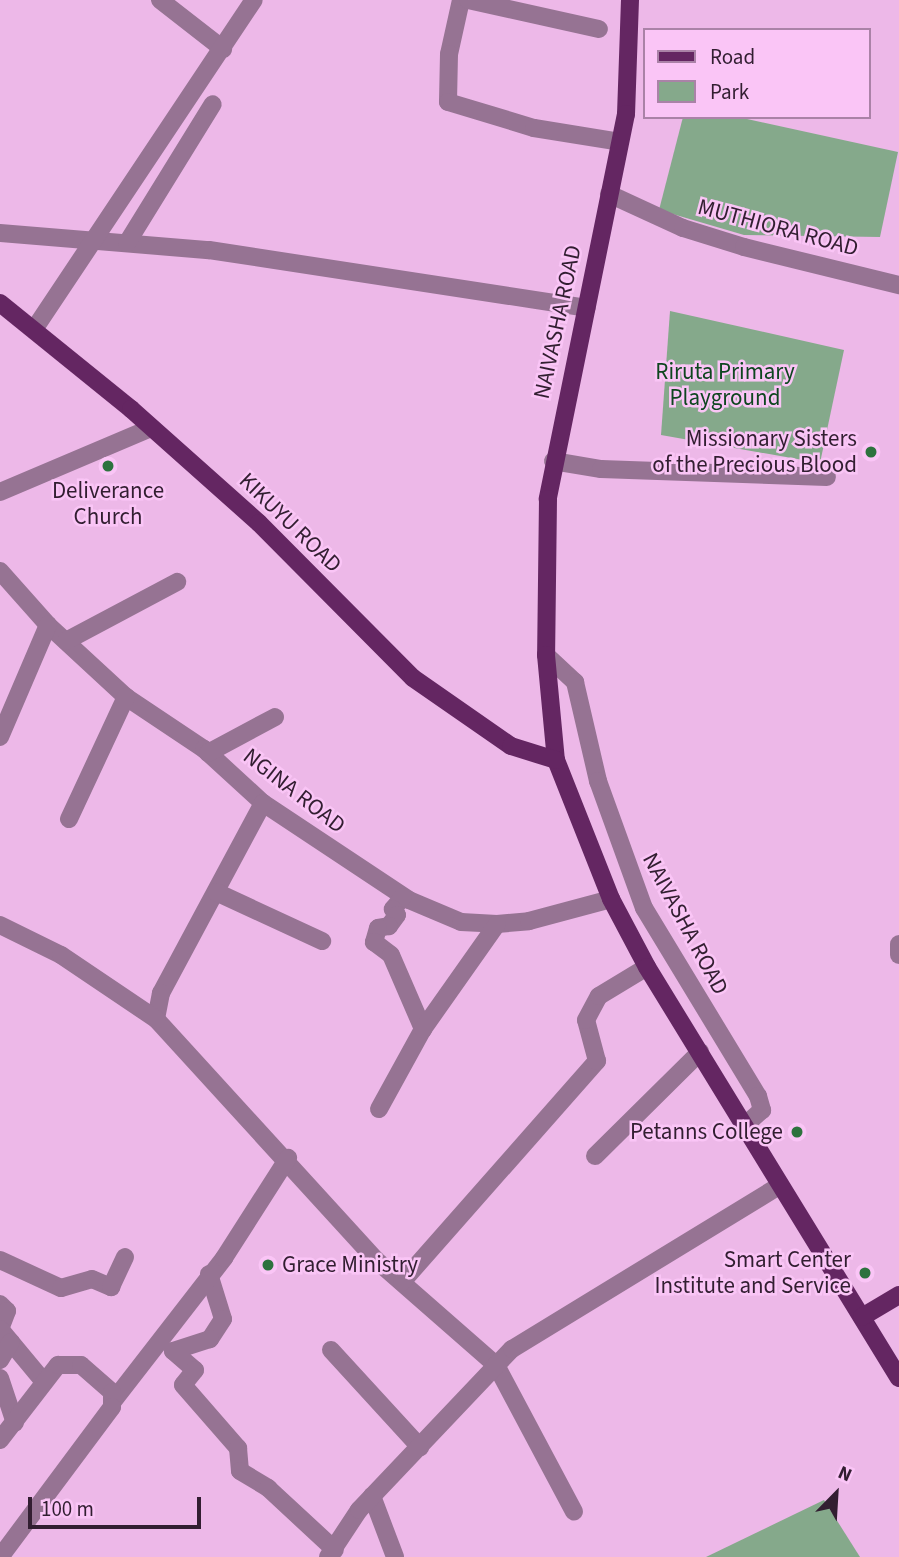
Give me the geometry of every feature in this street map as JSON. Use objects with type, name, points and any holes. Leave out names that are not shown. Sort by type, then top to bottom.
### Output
[{"type":"main road","name":"NAIVASHA ROAD","points":[[630,0],[632,74],[587,308],[553,461],[546,655],[556,760],[611,899],[647,967],[899,1378]]},
{"type":"main road","name":"KIKUYU ROAD","points":[[0,303],[35,328],[259,523],[414,678],[511,746],[556,760]]},
{"type":"main road","points":[[862,1317],[899,1295]]},
{"type":"street","points":[[160,0],[223,49]]},
{"type":"street","points":[[35,328],[97,240],[254,0]]},
{"type":"street","points":[[461,0],[449,54],[448,102],[534,128],[620,142]]},
{"type":"street","points":[[468,0],[599,29]]},
{"type":"street","points":[[127,243],[213,104]]},
{"type":"street","name":"MUTHIORA ROAD","points":[[609,194],[683,228],[744,247],[899,285]]},
{"type":"street","points":[[0,233],[271,258],[587,308]]},
{"type":"street","points":[[0,492],[151,428]]},
{"type":"street","points":[[553,461],[601,469],[827,477]]},
{"type":"street","name":"NGINA ROAD","points":[[0,571],[47,625],[126,697],[208,753],[263,803],[403,897],[461,922],[498,923],[529,921],[611,899]]},
{"type":"street","points":[[66,641],[177,582]]},
{"type":"street","points":[[0,737],[47,625]]},
{"type":"street","name":"NAIVASHA ROAD","points":[[546,655],[575,682],[578,710],[630,877],[714,1030],[758,1096],[762,1110],[744,1126]]},
{"type":"street","points":[[69,819],[126,697]]},
{"type":"street","points":[[208,753],[275,717]]},
{"type":"street","points":[[156,1019],[161,993],[263,803]]},
{"type":"street","points":[[216,892],[322,941]]},
{"type":"street","points":[[403,897],[393,909],[397,915],[389,926],[378,928],[374,942],[391,955],[423,1029]]},
{"type":"street","points":[[379,1109],[423,1029],[498,923]]},
{"type":"street","points":[[0,925],[69,960],[156,1019],[437,1319],[496,1365],[575,1512]]},
{"type":"street","points":[[899,944],[899,955]]},
{"type":"street","points":[[402,1282],[597,1061],[586,1020],[599,996],[647,967]]},
{"type":"street","points":[[595,1156],[714,1030]]},
{"type":"street","points":[[0,1557],[209,1274],[288,1158]]},
{"type":"street","points":[[209,1274],[223,1319],[210,1339],[173,1351],[195,1370],[183,1385],[238,1448],[240,1471],[268,1488],[331,1553],[372,1496],[512,1349],[779,1186]]},
{"type":"street","points":[[0,1260],[61,1288],[92,1279],[111,1287],[125,1257]]},
{"type":"street","points":[[0,1304],[8,1311],[0,1329],[44,1382]]},
{"type":"street","points":[[0,1360],[11,1342]]},
{"type":"street","points":[[331,1350],[420,1447]]},
{"type":"street","points":[[0,1440],[7,1419],[58,1365],[81,1365],[102,1379],[114,1400]]},
{"type":"street","points":[[0,1378],[7,1419]]},
{"type":"street","points":[[372,1496],[395,1557]]},
{"type":"green space","points":[[682,119],[747,119],[898,152],[880,237],[744,235],[659,210]]},
{"type":"green space","name":"Riruta Primary Playground","points":[[670,311],[844,350],[820,463],[661,435]]},
{"type":"green space","points":[[824,1500],[860,1557],[706,1557]]},
{"type":"place","name":"Missionary Sisters of the Precious Blood","points":[[871,452]]},
{"type":"place","name":"Deliverance Church","points":[[108,466]]},
{"type":"place","name":"Petanns College","points":[[797,1132]]},
{"type":"place","name":"Grace Ministry","points":[[268,1265]]},
{"type":"place","name":"Smart Center Institute and Service","points":[[865,1273]]}]
